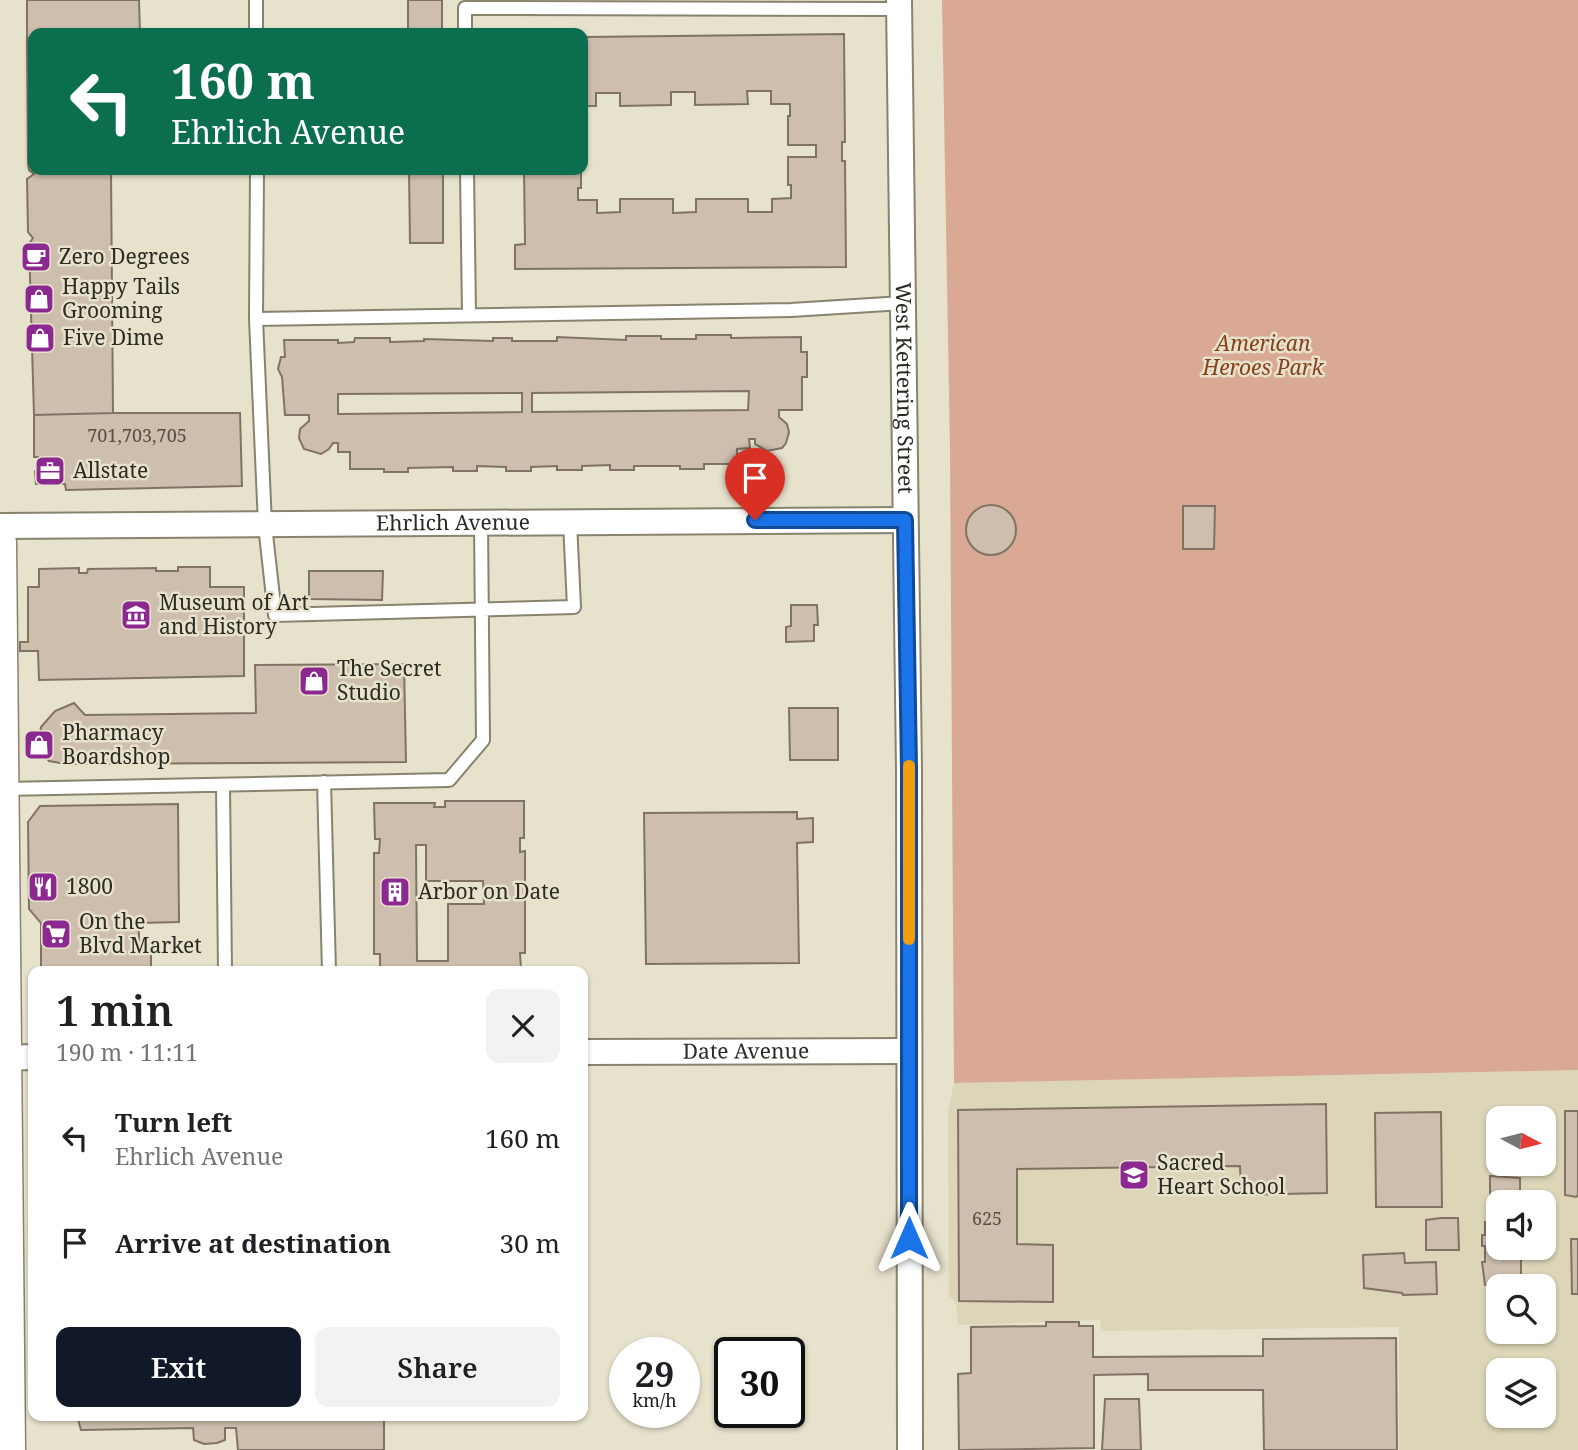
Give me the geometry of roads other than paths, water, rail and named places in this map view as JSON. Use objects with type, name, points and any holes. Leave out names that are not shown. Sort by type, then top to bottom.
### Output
[{"type":"street","name":"West Kettering Street","points":[[899,4],[909,770],[910,1450]]},
{"type":"street","name":"Ehrlich Avenue","points":[[0,526],[905,520]]},
{"type":"street","points":[[0,543],[4,789],[13,1058],[9,1450]]},
{"type":"street","name":"Date Avenue","points":[[588,1052],[909,1051]]},
{"type":"lane","points":[[256,0],[256,28]]},
{"type":"lane","points":[[465,28],[465,8],[899,4]]},
{"type":"lane","points":[[257,175],[256,319],[265,525],[275,615],[574,607],[570,522]]},
{"type":"lane","points":[[467,175],[469,314]]},
{"type":"lane","points":[[256,319],[791,310],[903,303]]},
{"type":"lane","points":[[4,789],[449,780],[483,740],[481,522]]},
{"type":"lane","points":[[324,782],[329,966]]},
{"type":"lane","points":[[223,785],[225,966]]},
{"type":"place","name":"Zero Degrees","points":[[36,257]]},
{"type":"place","name":"Happy Tails Grooming","points":[[39,299]]},
{"type":"place","name":"Five Dime","points":[[40,338]]},
{"type":"place","name":"Allstate","points":[[50,471]]},
{"type":"place","name":"Museum of Art and History","points":[[136,615]]},
{"type":"place","name":"The Secret Studio","points":[[314,681]]},
{"type":"place","name":"Pharmacy Boardshop","points":[[39,745]]},
{"type":"place","name":"1800","points":[[43,887]]},
{"type":"place","name":"Arbor on Date","points":[[395,892]]},
{"type":"place","name":"On the Blvd Market","points":[[56,934]]},
{"type":"place","name":"Sacred Heart School","points":[[1134,1175]]},
{"type":"park label","name":"American Heroes Park","points":[[1263,356]]}]
